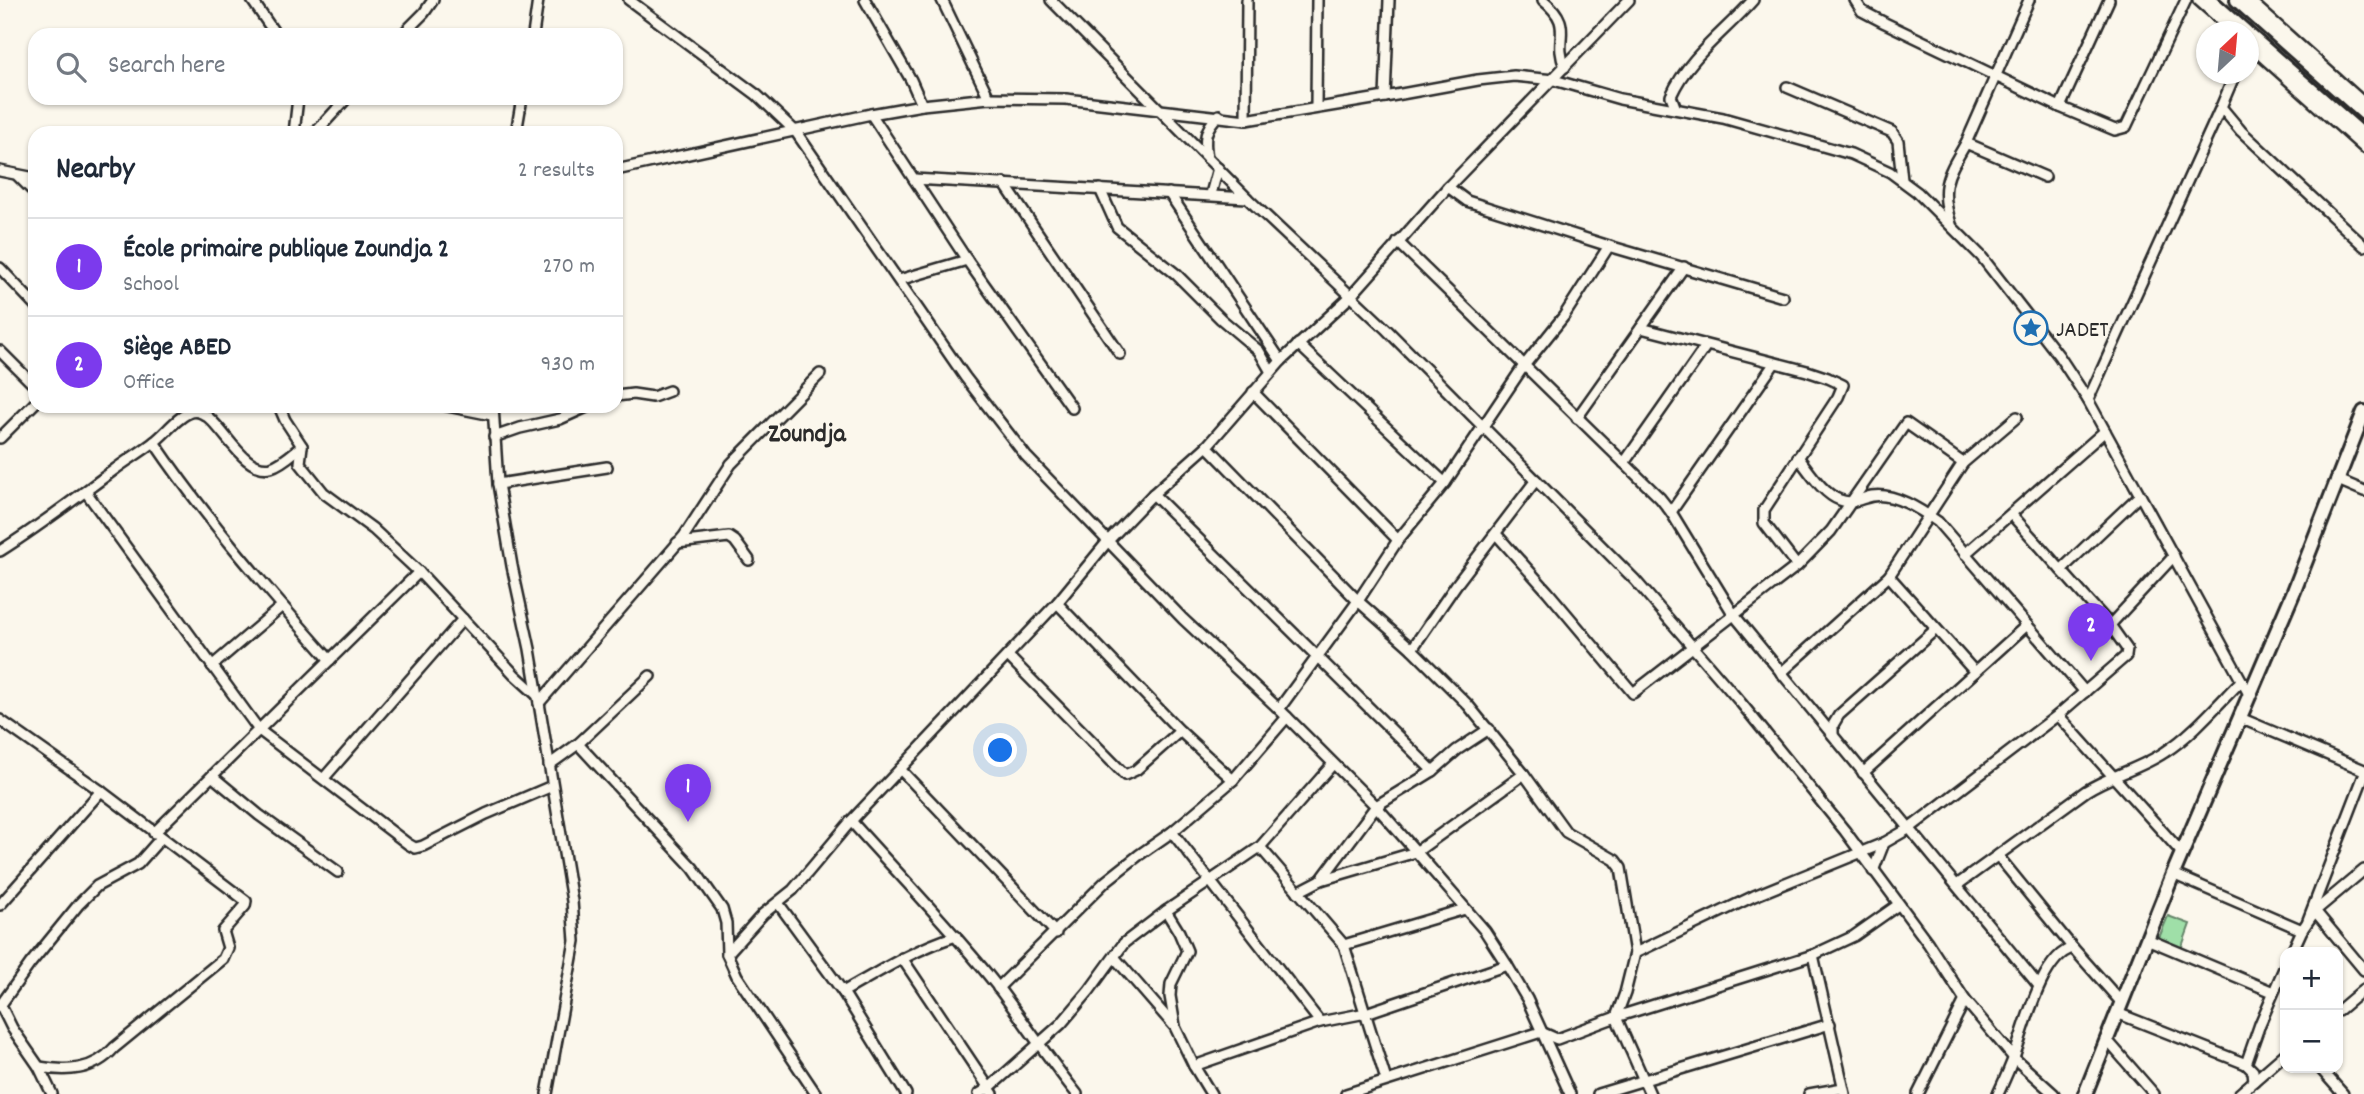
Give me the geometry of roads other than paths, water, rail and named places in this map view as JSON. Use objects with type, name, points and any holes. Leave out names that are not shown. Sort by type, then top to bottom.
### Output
[{"type":"street","points":[[252,0],[271,28]]},
{"type":"street","points":[[409,28],[433,0]]},
{"type":"street","points":[[534,28],[538,0]]},
{"type":"street","points":[[629,0],[757,95],[796,132],[965,377],[1026,456],[1183,619],[1279,709],[1376,806],[1485,931],[1527,999],[1570,1094]]},
{"type":"street","points":[[865,0],[911,80],[922,105]]},
{"type":"street","points":[[942,0],[989,98]]},
{"type":"street","points":[[1051,0],[1156,108],[1483,426],[1635,580],[1788,760],[1928,943],[1965,1000],[2014,1058],[2054,1094]]},
{"type":"street","points":[[1246,120],[1247,0]]},
{"type":"street","points":[[1315,107],[1317,0]]},
{"type":"street","points":[[1385,97],[1389,0]]},
{"type":"street","points":[[1543,0],[1556,11],[1561,20],[1563,31],[1559,54],[1564,68]]},
{"type":"street","points":[[727,954],[763,915],[793,890],[851,821],[1057,603],[1108,541],[1153,494],[1207,446],[1271,372],[1351,296],[1448,187],[1629,0]]},
{"type":"street","points":[[1676,109],[1671,96],[1675,86],[1705,48],[1729,27],[1753,0]]},
{"type":"street","points":[[1855,0],[1862,11],[2060,107],[2115,130],[2126,127],[2186,0]]},
{"type":"street","points":[[1952,226],[1944,190],[1951,169],[1966,143],[2029,0]]},
{"type":"street","points":[[2060,107],[2109,0]]},
{"type":"street","points":[[2198,0],[2222,21]]},
{"type":"street","points":[[2210,0],[2234,21]]},
{"type":"street","points":[[2237,0],[2364,113]]},
{"type":"street","points":[[2249,0],[2364,103]]},
{"type":"street","points":[[2259,44],[2364,136]]},
{"type":"street","points":[[2259,53],[2364,148]]},
{"type":"street","points":[[623,169],[871,114],[989,98],[1066,99],[1246,120],[1505,77],[1554,80],[1620,99],[1723,118],[1851,154],[1902,180],[1952,226],[2011,292],[2059,356],[2088,400],[2250,695]]},
{"type":"street","points":[[2088,400],[2231,84]]},
{"type":"street","points":[[1787,87],[1892,132],[1898,141],[1902,180]]},
{"type":"street","points":[[295,126],[297,105]]},
{"type":"street","points":[[322,126],[341,105]]},
{"type":"street","points":[[517,126],[521,105]]},
{"type":"street","points":[[2221,107],[2241,131],[2364,246]]},
{"type":"street","points":[[871,114],[967,260],[1072,408]]},
{"type":"street","points":[[1207,158],[1205,135],[1207,128],[1219,115]]},
{"type":"street","points":[[1966,143],[2045,177]]},
{"type":"street","points":[[1211,194],[1218,168]]},
{"type":"street","points":[[0,171],[28,177]]},
{"type":"street","points":[[18,176],[28,186]]},
{"type":"street","points":[[914,179],[1247,198]]},
{"type":"street","points":[[1004,183],[1120,354]]},
{"type":"street","points":[[1448,187],[1467,201],[1783,297]]},
{"type":"street","points":[[1100,189],[1117,227],[1176,274],[1221,319],[1259,351],[1271,372]]},
{"type":"street","points":[[1169,193],[1281,362]]},
{"type":"street","points":[[1398,242],[1671,512],[1734,615],[2039,986]]},
{"type":"street","points":[[1279,709],[1358,601],[1398,540],[1445,483],[1523,367],[1564,316],[1609,246]]},
{"type":"street","points":[[899,280],[967,260]]},
{"type":"street","points":[[1577,418],[1684,267]]},
{"type":"street","points":[[0,268],[28,298]]},
{"type":"street","points":[[1641,328],[1828,378],[1843,385],[1838,397],[1764,510],[1763,523],[1797,566]]},
{"type":"street","points":[[1298,344],[1445,483]]},
{"type":"street","points":[[1624,463],[1706,346]]},
{"type":"street","points":[[0,351],[28,379]]},
{"type":"street","points":[[1671,512],[1774,364]]},
{"type":"street","points":[[539,699],[677,543],[731,464],[820,374]]},
{"type":"street","points":[[623,395],[653,397],[669,391]]},
{"type":"street","points":[[1253,392],[1398,540]]},
{"type":"street","points":[[0,438],[28,410]]},
{"type":"street","points":[[2085,1094],[2173,874],[2294,591],[2364,412]]},
{"type":"street","points":[[0,551],[86,492],[154,442],[188,413]]},
{"type":"street","points":[[201,413],[237,450],[257,466],[268,468],[278,464],[302,446]]},
{"type":"street","points":[[282,413],[302,446],[300,463],[324,493],[373,529],[419,572],[539,699]]},
{"type":"street","points":[[492,413],[498,484],[569,875],[575,941],[547,1094]]},
{"type":"street","points":[[494,437],[573,413]]},
{"type":"street","points":[[1781,673],[1889,576],[1963,463],[2017,417]]},
{"type":"street","points":[[1496,534],[1633,693],[1797,566],[1818,546],[1906,423],[1963,463]]},
{"type":"street","points":[[1965,554],[2105,431]]},
{"type":"street","points":[[154,442],[191,497],[330,660]]},
{"type":"street","points":[[1207,446],[1358,601],[1412,649],[1468,705],[1524,774],[1566,832],[1615,860],[1621,867],[1635,953],[1616,1017],[1650,1094]]},
{"type":"street","points":[[1798,457],[1832,496],[1850,503],[1874,496],[1888,497],[1918,508],[1938,522],[2085,692]]},
{"type":"street","points":[[498,484],[607,467]]},
{"type":"street","points":[[2336,479],[2364,491]]},
{"type":"street","points":[[1412,649],[1456,585],[1536,480]]},
{"type":"street","points":[[86,492],[259,730],[415,848],[552,786]]},
{"type":"street","points":[[1153,494],[1433,771]]},
{"type":"street","points":[[2061,570],[2140,495]]},
{"type":"street","points":[[1635,953],[1754,896],[1884,843],[1910,828],[2057,715],[2126,656],[2128,652],[2110,625],[2011,514]]},
{"type":"street","points":[[677,543],[729,537],[749,561]]},
{"type":"street","points":[[2110,625],[2174,556]]},
{"type":"street","points":[[52,1094],[0,1005],[79,904],[97,886],[138,864],[157,835],[212,776],[419,572]]},
{"type":"street","points":[[1889,576],[1975,672]]},
{"type":"street","points":[[1057,603],[1180,731],[1233,780]]},
{"type":"street","points":[[212,666],[282,606]]},
{"type":"street","points":[[324,778],[463,620]]},
{"type":"street","points":[[1863,773],[2027,625]]},
{"type":"street","points":[[1833,736],[1833,725],[1839,715],[1936,629]]},
{"type":"street","points":[[1008,656],[1125,775],[1136,770],[1180,731]]},
{"type":"street","points":[[549,765],[578,744],[650,676]]},
{"type":"street","points":[[1956,884],[2086,790],[2112,776],[2141,766],[2167,751],[2241,681]]},
{"type":"street","points":[[2057,715],[2182,853]]},
{"type":"street","points":[[998,988],[1106,881],[1172,832],[1233,780],[1287,717]]},
{"type":"street","points":[[2240,718],[2364,772],[2308,920]]},
{"type":"street","points":[[0,720],[101,791],[246,901],[245,906],[223,931],[228,948],[223,959],[114,1048],[102,1061],[68,1070],[38,1067]]},
{"type":"street","points":[[1321,880],[1376,806],[1433,771],[1457,750],[1489,729]]},
{"type":"street","points":[[578,744],[693,869],[722,909],[726,923],[727,954],[737,976],[816,1094]]},
{"type":"street","points":[[979,1094],[991,1091],[1037,1043],[1060,1024],[1115,958],[1124,943],[1260,847],[1333,764]]},
{"type":"street","points":[[900,769],[1056,933]]},
{"type":"street","points":[[1298,892],[1321,880],[1416,852],[1524,774]]},
{"type":"street","points":[[212,776],[259,815],[338,872]]},
{"type":"street","points":[[0,905],[101,791]]},
{"type":"street","points":[[851,821],[956,936],[1077,1094]]},
{"type":"street","points":[[1172,832],[1209,883],[1320,1022]]},
{"type":"street","points":[[1873,871],[1884,843]]},
{"type":"street","points":[[1260,847],[1344,944],[1386,1080]]},
{"type":"street","points":[[1998,856],[2119,1007],[2246,1064],[2253,1071],[2254,1081]]},
{"type":"street","points":[[2294,947],[2315,911],[2364,870]]},
{"type":"street","points":[[2173,874],[2302,930]]},
{"type":"street","points":[[778,903],[843,992],[906,1094]]},
{"type":"street","points":[[1346,1094],[1541,1032],[1557,1039],[1616,1017],[1813,955],[1854,936],[1898,905]]},
{"type":"street","points":[[1344,944],[1465,908]]},
{"type":"street","points":[[2315,911],[2364,970]]},
{"type":"street","points":[[1166,912],[1180,932],[1187,951],[1171,984],[1170,996],[1175,1027]]},
{"type":"street","points":[[843,992],[902,958],[956,936]]},
{"type":"street","points":[[2147,939],[2273,992]]},
{"type":"street","points":[[1998,1094],[2014,1058],[2039,986],[2060,954],[2073,948]]},
{"type":"street","points":[[1809,1094],[1844,1091],[1813,955]]},
{"type":"street","points":[[902,958],[991,1091]]},
{"type":"street","points":[[1115,958],[1175,1027],[1211,1094]]},
{"type":"street","points":[[1194,1066],[1320,1022],[1366,1013],[1507,965]]},
{"type":"street","points":[[2246,1064],[2280,977]]},
{"type":"street","points":[[2343,1006],[2364,989]]},
{"type":"street","points":[[1918,1094],[1965,1000]]},
{"type":"street","points":[[1598,1094],[1830,1024]]},
{"type":"street","points":[[2107,1040],[2154,1094]]},
{"type":"street","points":[[2244,1092],[2280,1058]]},
{"type":"street","points":[[2324,1073],[2343,1094]]},
{"type":"place","name":"JADET","points":[[2031,328]]},
{"type":"place","name":"Siège ABED","points":[[2091,661]]},
{"type":"place","name":"École primaire publique Zoundja 2","points":[[688,822]]},
{"type":"district","name":"Zoundja","points":[[807,432]]}]
